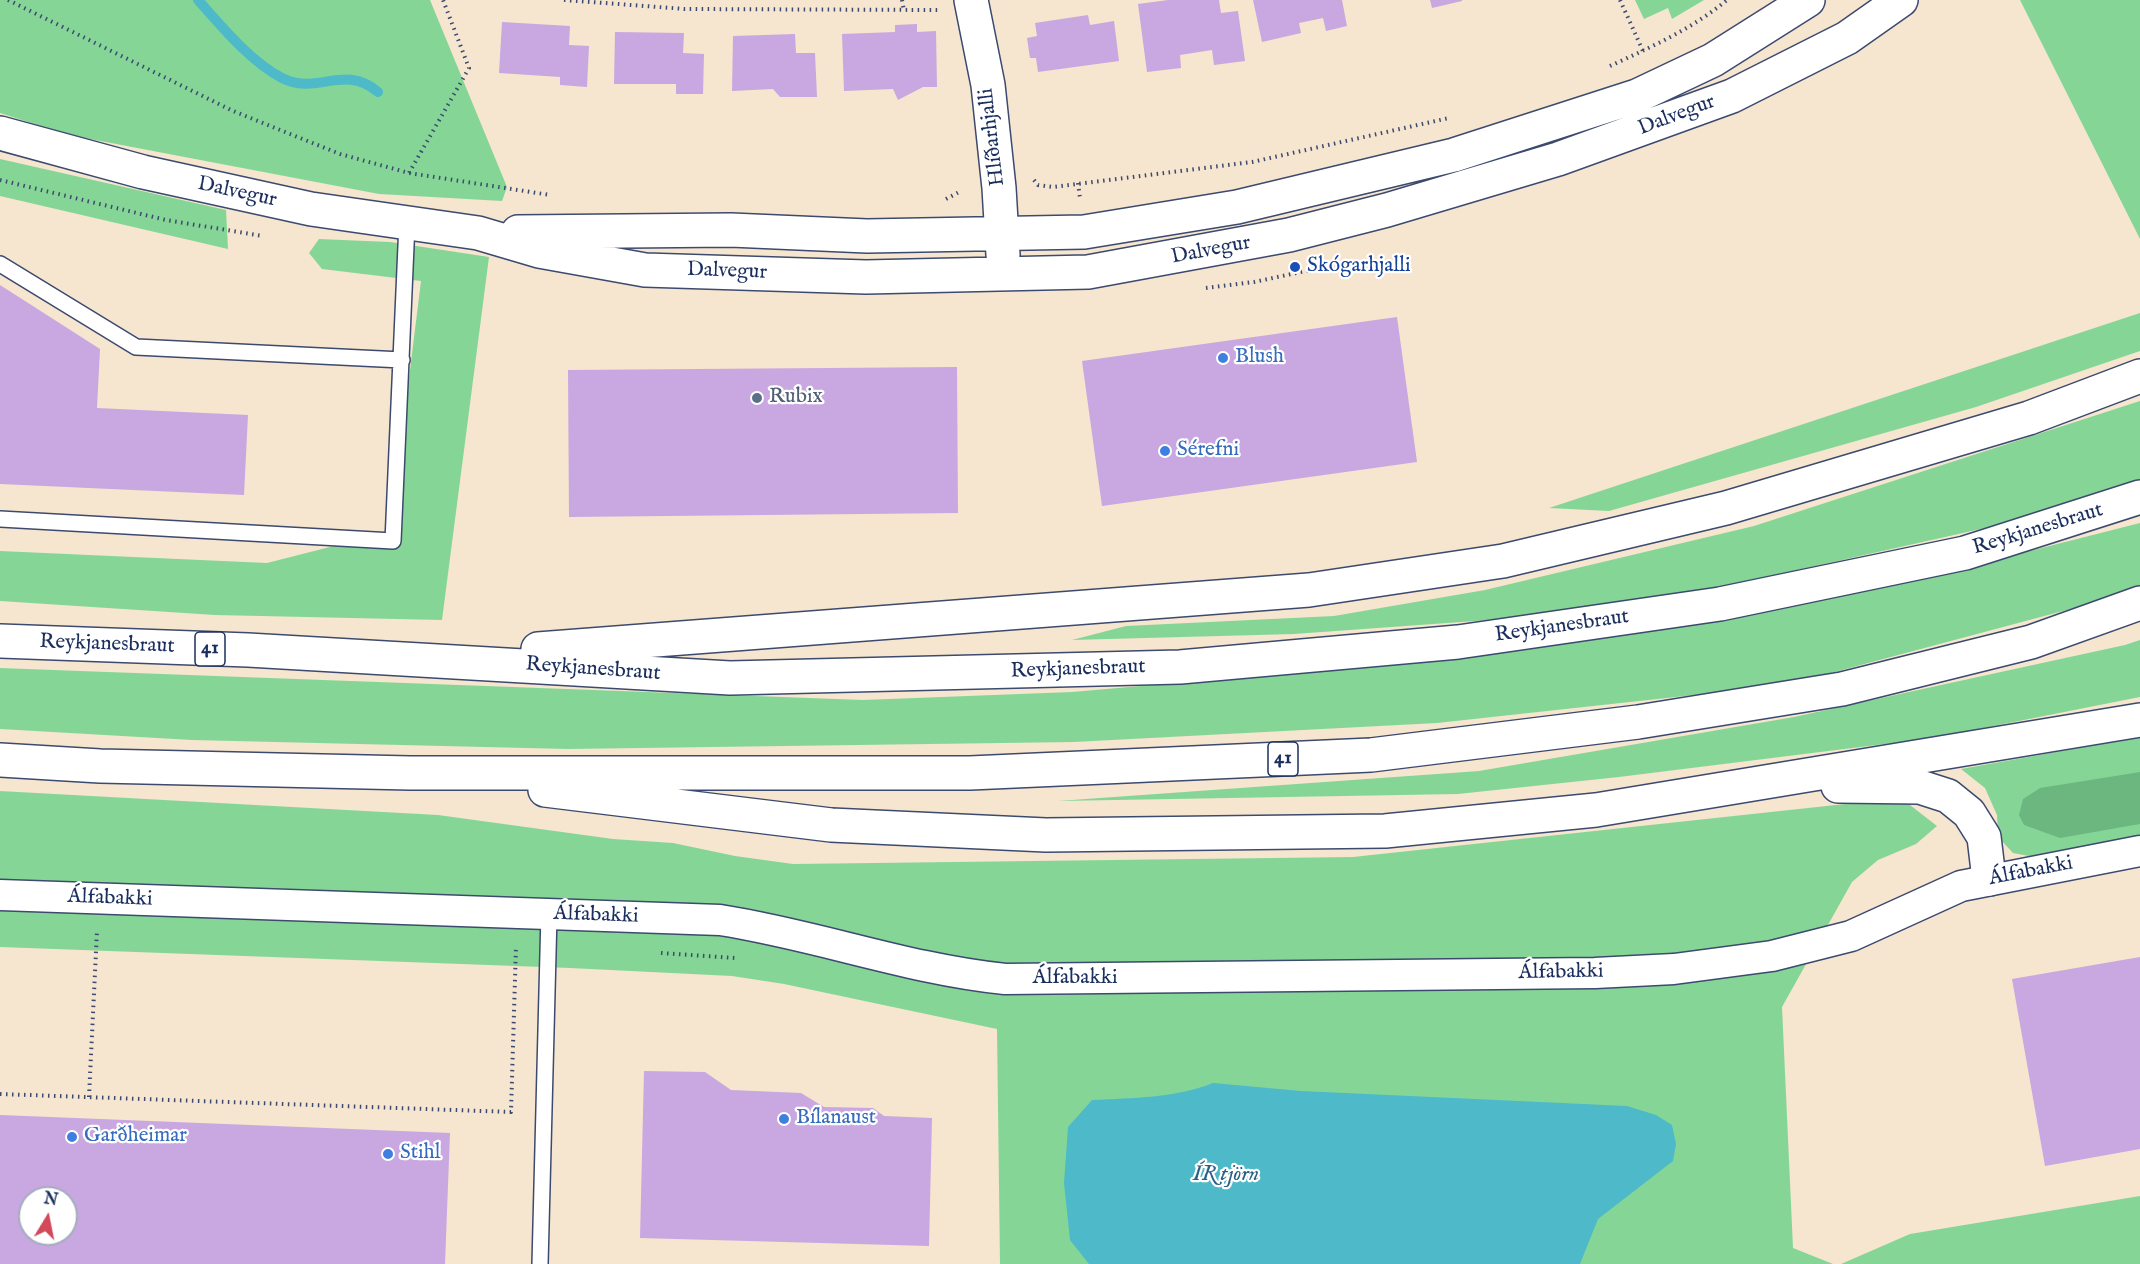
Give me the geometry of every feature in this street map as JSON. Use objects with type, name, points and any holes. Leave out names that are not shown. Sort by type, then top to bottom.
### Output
[{"type":"main road","name":"Dalvegur","points":[[478,233],[731,230],[867,236],[1084,232],[1237,207],[1454,155],[1637,96],[1713,60],[1808,0]]},
{"type":"main road","name":"Dalvegur","points":[[0,132],[143,172],[299,207],[478,233],[539,250],[645,270],[866,277],[1088,272],[1277,237],[1387,210],[1558,159],[1732,96],[1847,38],[1901,0]]},
{"type":"main road","name":"Hlíðarhjalli","points":[[972,5],[988,85],[1005,274]]},
{"type":"main road","points":[[420,659],[1309,591],[1503,561],[1726,507],[2029,418],[2140,376]]},
{"type":"main road","name":"Reykjanesbraut","points":[[0,641],[420,659],[741,678],[1180,667],[1458,642],[1720,604],[1965,553],[2140,497]]},
{"type":"main road","name":"41","points":[[0,760],[100,766],[410,773],[970,773],[1371,755],[1638,722],[1842,689],[2031,642],[2140,603]]},
{"type":"main road","points":[[410,773],[831,825],[1046,835],[1385,831],[1596,810],[1741,785],[2028,741],[2140,720]]},
{"type":"main road","points":[[1741,785],[1920,787],[1948,796],[1969,813],[1984,837],[1989,879]]},
{"type":"street","name":"Álfabakki","points":[[0,895],[720,920],[802,936],[932,970],[1005,979],[1595,973],[1707,966],[1772,956],[1825,943],[1884,922],[1942,893],[1989,879],[2140,851]]},
{"type":"lane","points":[[0,519],[393,541],[407,223]]},
{"type":"lane","points":[[0,264],[136,346],[402,360]]},
{"type":"lane","points":[[540,1264],[549,914]]},
{"type":"path","points":[[8,0],[233,111],[340,154],[409,173],[562,197]]},
{"type":"path","points":[[409,173],[469,68],[443,0]]},
{"type":"path","points":[[564,0],[685,9],[903,10],[972,5]]},
{"type":"path","points":[[902,0],[903,10]]},
{"type":"path","points":[[1620,0],[1643,51]]},
{"type":"path","points":[[1601,70],[1643,51],[1708,16],[1726,1]]},
{"type":"path","points":[[1038,185],[1053,187],[1252,162],[1450,118]]},
{"type":"path","points":[[1078,183],[1080,202]]},
{"type":"path","points":[[942,202],[962,191]]},
{"type":"path","points":[[89,1097],[97,931]]},
{"type":"path","points":[[0,1094],[511,1112],[516,945]]},
{"type":"green space","points":[[0,0],[430,0],[507,187],[502,201],[379,194],[69,135],[0,113]]},
{"type":"green space","points":[[1635,0],[1704,0],[1672,19],[1668,8],[1644,19]]},
{"type":"green space","points":[[2020,0],[2140,0],[2140,239]]},
{"type":"green space","points":[[0,159],[226,210],[228,249],[0,196]]},
{"type":"green space","points":[[319,239],[390,242],[489,257],[442,620],[215,615],[0,601],[0,551],[267,563],[385,533],[398,467],[421,281],[322,269],[309,253]]},
{"type":"green space","points":[[2140,313],[2140,351],[1976,407],[1609,511],[1549,508]]},
{"type":"green space","points":[[2140,401],[2140,485],[2061,511],[1735,584],[1503,619],[1294,634],[1072,640],[1126,626],[1334,616],[1485,590],[1754,526]]},
{"type":"green space","points":[[2140,523],[2140,586],[2108,599],[1786,685],[1437,723],[1074,742],[568,749],[192,740],[0,729],[0,668],[863,700],[1072,692],[1323,670],[1563,641],[1900,584]]},
{"type":"green space","points":[[2140,640],[2140,697],[1933,738],[1619,777],[1458,794],[1058,801],[1479,771],[1794,717]]},
{"type":"green space","points":[[2140,737],[2140,838],[2034,857],[2013,853],[1998,837],[1997,815],[1985,788],[1961,769]]},
{"type":"green space","points":[[2140,772],[2140,824],[2060,838],[2024,825],[2019,815],[2023,799],[2040,788]]},
{"type":"green space","points":[[0,791],[438,815],[613,839],[673,843],[735,856],[793,864],[1353,857],[1901,798],[1937,826],[1916,844],[1878,860],[1852,882],[1782,1007],[1793,1248],[1833,1264],[1000,1264],[997,1029],[784,984],[732,976],[0,947]]},
{"type":"green space","points":[[2140,1196],[2140,1264],[1841,1264],[1910,1234]]},
{"type":"water","name":"ÍR tjörn","points":[[1213,1083],[1301,1091],[1627,1106],[1656,1115],[1672,1125],[1676,1144],[1673,1161],[1598,1219],[1580,1264],[1089,1264],[1070,1240],[1064,1183],[1068,1127],[1092,1100],[1138,1098],[1184,1092]]},
{"type":"building","points":[[1168,0],[1219,0],[1221,13],[1238,11],[1245,61],[1214,65],[1212,50],[1180,55],[1181,68],[1147,72],[1138,4]]},
{"type":"building","points":[[1253,0],[1342,0],[1347,26],[1326,31],[1323,18],[1299,23],[1301,33],[1262,42]]},
{"type":"building","points":[[1430,0],[1462,0],[1462,1],[1432,8]]},
{"type":"building","points":[[1088,15],[1090,25],[1114,21],[1119,61],[1038,72],[1036,58],[1030,58],[1027,38],[1037,36],[1035,23]]},
{"type":"building","points":[[502,22],[570,26],[569,45],[589,46],[587,87],[560,85],[560,77],[499,73]]},
{"type":"building","points":[[917,24],[917,32],[936,31],[937,87],[923,87],[898,100],[893,89],[844,91],[842,34],[895,32],[895,25]]},
{"type":"building","points":[[615,32],[684,33],[683,53],[704,54],[703,94],[676,94],[676,84],[614,84]]},
{"type":"building","points":[[795,34],[796,53],[815,53],[817,97],[780,97],[773,89],[732,91],[733,36]]},
{"type":"building","points":[[0,285],[100,349],[97,408],[248,415],[244,495],[0,484]]},
{"type":"building","points":[[1397,317],[1417,462],[1102,506],[1082,361]]},
{"type":"building","points":[[957,367],[958,513],[569,517],[568,370]]},
{"type":"building","points":[[2140,957],[2140,1149],[2045,1166],[2012,979]]},
{"type":"building","points":[[644,1071],[705,1072],[731,1090],[801,1093],[824,1107],[873,1108],[884,1116],[932,1118],[929,1246],[640,1238]]},
{"type":"building","points":[[0,1115],[450,1133],[445,1264],[0,1264]]},
{"type":"waterway","points":[[198,0],[248,53],[282,78],[295,83],[307,84],[354,80],[378,92]]},
{"type":"place","name":"Skógarhjalli","points":[[1295,267]]},
{"type":"place","name":"Blush","points":[[1223,358]]},
{"type":"place","name":"Rubix","points":[[757,398]]},
{"type":"place","name":"Sérefni","points":[[1165,451]]},
{"type":"place","name":"Bílanaust","points":[[784,1119]]},
{"type":"place","name":"Garðheimar","points":[[72,1137]]},
{"type":"place","name":"Stihl","points":[[388,1154]]}]
